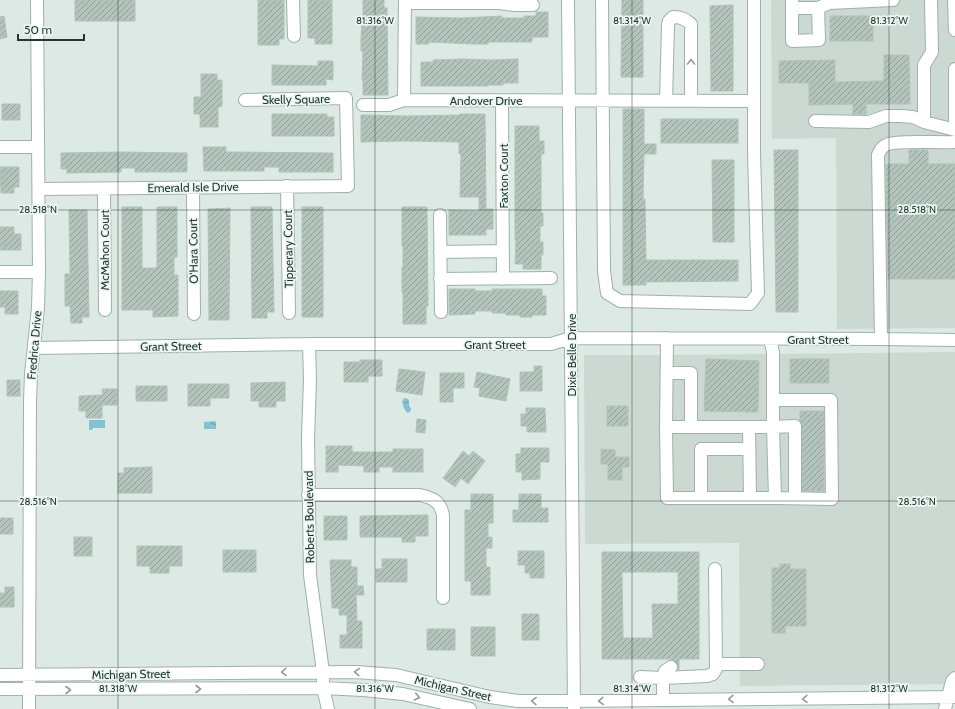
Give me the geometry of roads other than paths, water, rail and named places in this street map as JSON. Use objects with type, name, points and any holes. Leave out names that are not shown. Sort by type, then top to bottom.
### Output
[{"type":"street","name":"Fredrica Drive","points":[[29,709],[30,401],[31,374],[38,308],[39,272],[37,0]]},
{"type":"street","points":[[293,0],[294,36]]},
{"type":"street","name":"Dixie Belle Drive","points":[[568,0],[574,705]]},
{"type":"street","points":[[602,0],[604,271],[607,293],[620,301],[750,304],[758,293],[754,153],[754,0]]},
{"type":"street","points":[[818,8],[819,40],[792,41],[792,4],[818,8],[829,3],[893,0]]},
{"type":"street","points":[[924,122],[924,65],[932,52],[931,0]]},
{"type":"street","points":[[954,0],[955,30]]},
{"type":"street","points":[[404,100],[405,2],[499,2],[515,6],[533,6]]},
{"type":"street","points":[[666,101],[668,25],[669,21],[673,17],[677,17],[685,19],[691,24],[691,101]]},
{"type":"street","points":[[815,121],[869,122],[886,116],[900,116],[913,117],[924,122],[955,130],[955,69]]},
{"type":"street","name":"Skelly Square","points":[[245,100],[346,98],[348,186]]},
{"type":"street","name":"Andover Drive","points":[[363,105],[389,105],[404,100],[754,101]]},
{"type":"street","name":"Faxton Court","points":[[502,101],[503,279]]},
{"type":"street","points":[[881,339],[878,155],[881,148],[886,144],[955,142]]},
{"type":"street","points":[[0,147],[38,147]]},
{"type":"street","name":"Tipperary Court","points":[[287,186],[289,313]]},
{"type":"street","name":"Emerald Isle Drive","points":[[39,189],[348,186]]},
{"type":"street","name":"O'Hara Court","points":[[193,188],[194,314]]},
{"type":"street","name":"McMahon Court","points":[[104,189],[105,310]]},
{"type":"street","points":[[440,215],[441,312]]},
{"type":"street","points":[[440,252],[503,251]]},
{"type":"street","points":[[0,272],[39,272]]},
{"type":"street","points":[[440,279],[551,278]]},
{"type":"street","name":"Grant Street","points":[[34,348],[309,344],[551,344],[571,338],[955,340]]},
{"type":"street","points":[[667,338],[666,498],[832,499],[831,400],[773,400]]},
{"type":"street","points":[[770,340],[773,352],[775,498]]},
{"type":"street","name":"Roberts Boulevard","points":[[309,344],[308,495],[310,575],[323,672],[323,688],[328,709]]},
{"type":"street","points":[[667,372],[691,373],[691,427]]},
{"type":"street","points":[[666,427],[795,426],[795,498]]},
{"type":"street","points":[[749,427],[750,498]]},
{"type":"street","points":[[701,498],[701,449],[749,449]]},
{"type":"street","points":[[308,495],[420,495],[432,498],[441,506],[443,515],[443,598]]},
{"type":"street","points":[[640,677],[689,677],[714,674],[716,669],[715,569]]},
{"type":"street","points":[[716,664],[758,664]]},
{"type":"street","points":[[663,700],[663,678],[665,671],[675,667],[689,677]]},
{"type":"street","name":"Michigan Street","points":[[0,675],[356,672],[396,675],[490,697],[574,705],[663,700],[770,704],[951,697]]},
{"type":"street","points":[[945,709],[951,697],[952,681],[955,678]]},
{"type":"street","name":"Michigan Street","points":[[0,689],[323,688],[402,694],[470,709]]},
{"type":"water","points":[[404,398],[408,399],[411,409],[410,412],[407,413],[402,402]]},
{"type":"water","points":[[89,420],[105,420],[105,428],[93,428],[92,430],[89,430]]},
{"type":"water","points":[[215,421],[216,429],[204,429],[204,422]]}]
